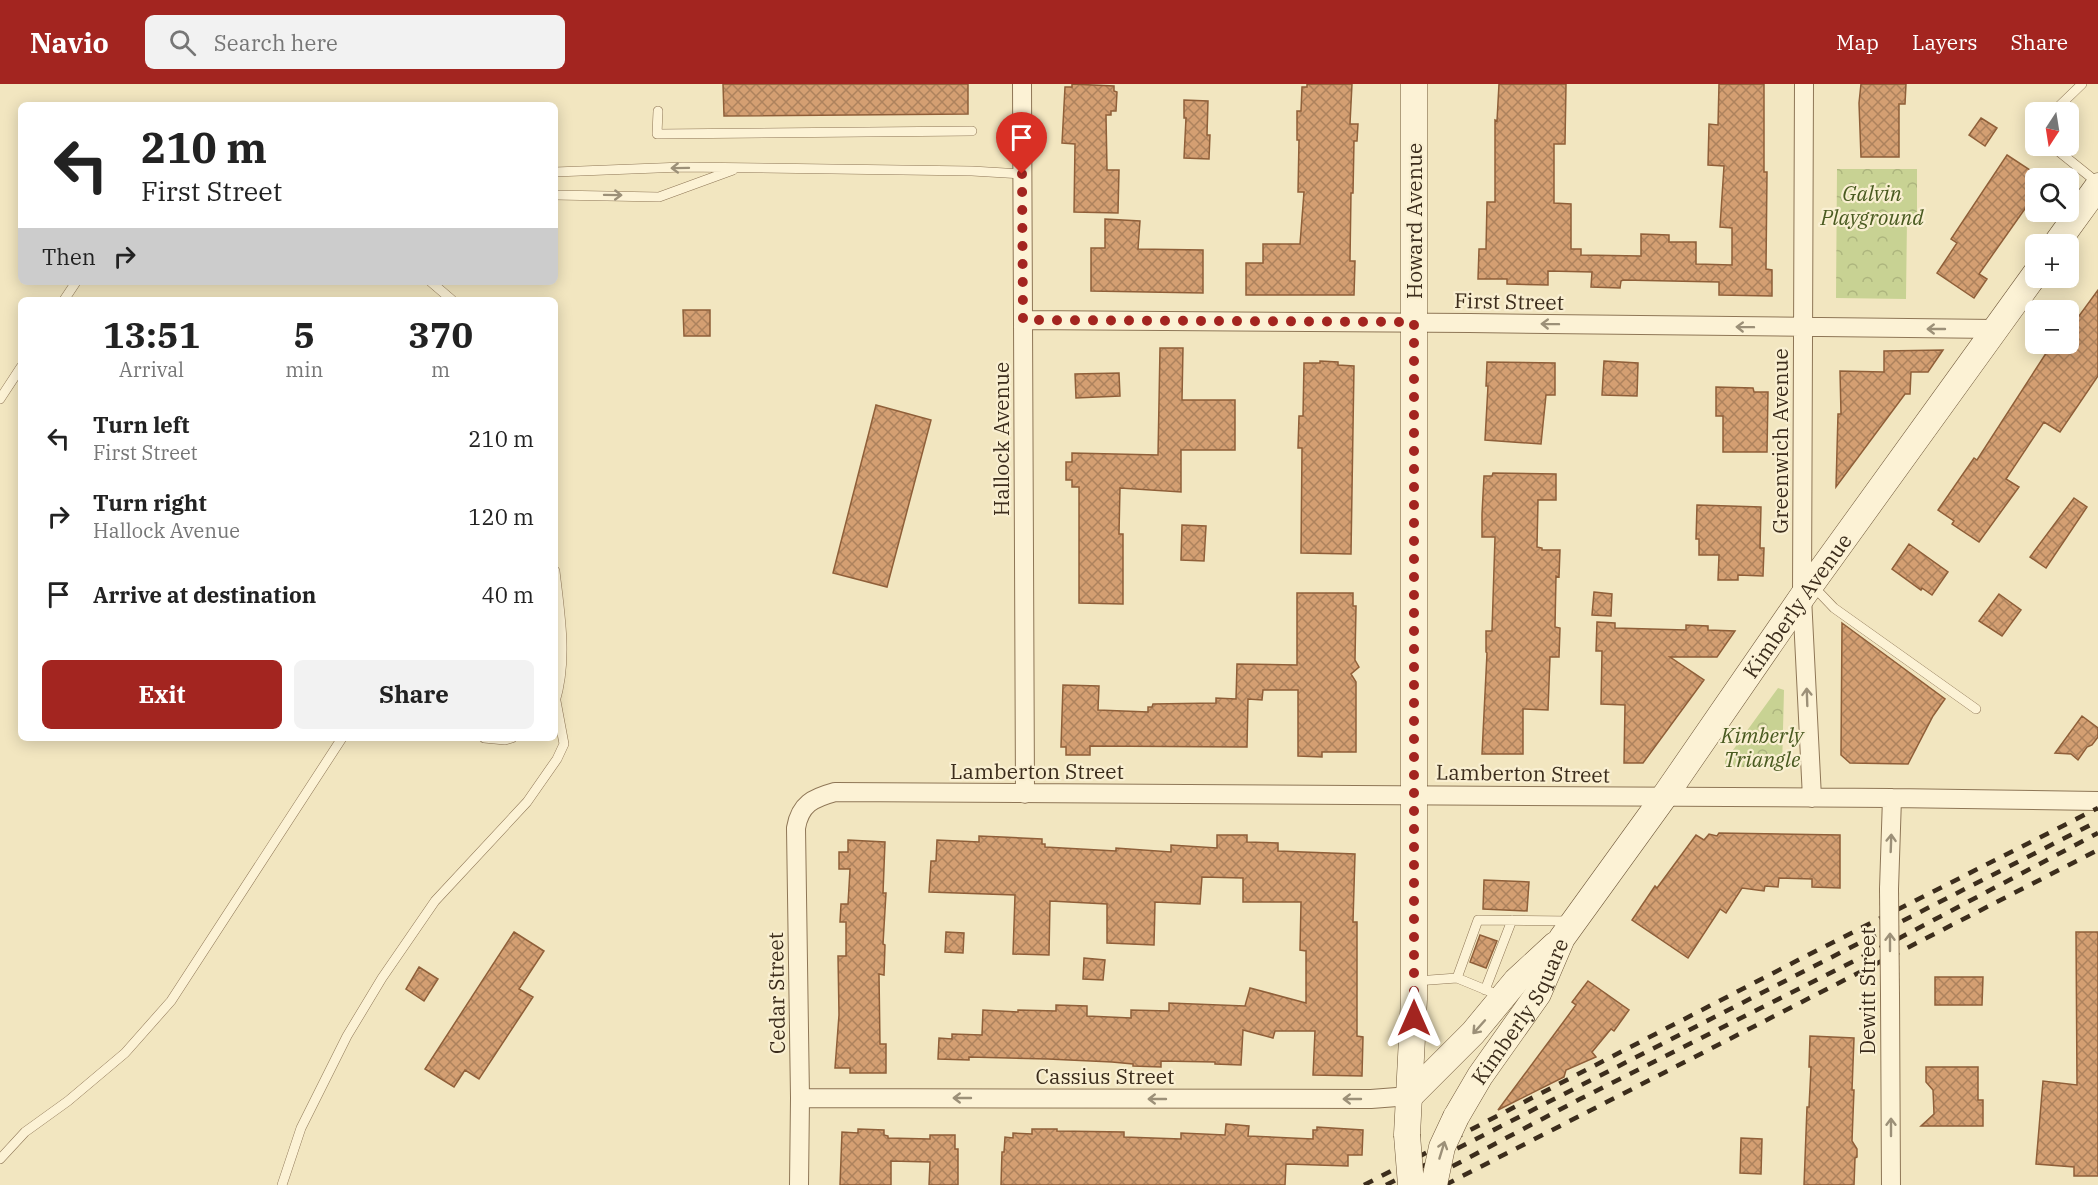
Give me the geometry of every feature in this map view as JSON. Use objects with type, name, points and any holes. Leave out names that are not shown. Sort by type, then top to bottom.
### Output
[{"type":"main road","name":"Howard Avenue","points":[[1411,1185],[1407,1135],[1414,981],[1414,84]]},
{"type":"main road","points":[[2063,234],[2098,185]]},
{"type":"main road","name":"Kimberly Avenue","points":[[1568,930],[1664,797],[1807,591],[2025,288]]},
{"type":"main road","name":"Kimberly Square","points":[[1410,1096],[1473,1033],[1495,993],[1516,981],[1568,930]]},
{"type":"main road","name":"Kimberly Square","points":[[1434,1185],[1442,1147],[1456,1117],[1480,1076],[1538,994],[1568,930]]},
{"type":"street","name":"Hallock Avenue","points":[[1022,84],[1025,794]]},
{"type":"street","name":"Greenwich Avenue","points":[[1804,84],[1803,328],[1812,798]]},
{"type":"street","name":"First Street","points":[[1023,320],[1995,329]]},
{"type":"street","name":"Lamberton Street","points":[[806,804],[818,796],[835,792],[2097,799]]},
{"type":"street","name":"Dewitt Street","points":[[1891,1185],[1889,889],[1892,798]]},
{"type":"street","name":"Cedar Street","points":[[799,1185],[796,828],[798,816],[806,804]]},
{"type":"street","name":"Cassius Street","points":[[800,1098],[1371,1099],[1410,1096]]},
{"type":"lane","points":[[2064,102],[2082,84]]},
{"type":"lane","points":[[658,111],[657,134],[972,131]]},
{"type":"lane","points":[[2064,156],[2098,185]]},
{"type":"lane","points":[[558,172],[683,167],[972,171],[1022,174]]},
{"type":"lane","points":[[558,195],[659,197],[738,168]]},
{"type":"lane","points":[[434,285],[448,297]]},
{"type":"lane","points":[[0,399],[18,372]]},
{"type":"lane","points":[[1807,591],[1976,710]]},
{"type":"lane","points":[[558,601],[562,642],[562,669],[558,688]]},
{"type":"lane","points":[[282,1185],[301,1128],[347,1036],[382,978],[435,901],[527,802],[557,759],[564,744],[558,716]]},
{"type":"lane","points":[[0,1159],[25,1132],[68,1101],[125,1053],[171,1001],[340,741]]},
{"type":"lane","points":[[1457,978],[1478,920],[1512,920],[1568,930]]},
{"type":"lane","points":[[1414,981],[1457,978],[1495,993],[1512,920]]},
{"type":"green space","name":"Galvin Playground","points":[[1837,169],[1917,169],[1917,220],[1907,220],[1906,299],[1836,298]]},
{"type":"green space","name":"Kimberly Triangle","points":[[1778,688],[1784,690],[1782,769],[1725,766],[1725,761]]},
{"type":"building","points":[[723,84],[968,84],[968,114],[724,116]]},
{"type":"building","points":[[1072,84],[1114,86],[1114,91],[1117,92],[1116,111],[1111,111],[1111,115],[1106,115],[1107,170],[1119,170],[1118,213],[1074,212],[1075,144],[1062,143],[1065,87],[1072,87]]},
{"type":"building","points":[[1307,84],[1352,84],[1350,124],[1358,124],[1357,141],[1354,141],[1353,193],[1351,193],[1350,261],[1355,261],[1354,295],[1246,295],[1246,263],[1263,263],[1263,244],[1300,244],[1304,192],[1298,192],[1297,111],[1301,111],[1302,87],[1307,87]]},
{"type":"building","points":[[1499,84],[1566,84],[1565,144],[1554,144],[1554,203],[1571,204],[1571,249],[1581,249],[1581,255],[1641,256],[1641,234],[1669,235],[1669,242],[1696,242],[1696,264],[1732,265],[1732,228],[1720,227],[1724,166],[1708,165],[1709,124],[1718,125],[1719,84],[1764,84],[1764,172],[1767,172],[1766,269],[1772,270],[1772,296],[1719,295],[1719,282],[1623,280],[1620,288],[1591,287],[1592,272],[1548,271],[1548,285],[1507,284],[1507,279],[1478,279],[1479,249],[1486,249],[1487,202],[1495,202],[1495,120],[1497,121]]},
{"type":"building","points":[[1861,84],[1906,84],[1905,104],[1899,104],[1899,157],[1861,157],[1859,103]]},
{"type":"building","points":[[1184,100],[1208,101],[1209,159],[1184,158],[1186,118],[1184,118]]},
{"type":"building","points":[[1981,118],[1997,128],[1985,146],[1969,135]]},
{"type":"building","points":[[2007,155],[2027,168],[2025,168],[2025,209],[1979,274],[1987,279],[1974,298],[1937,273],[1957,243],[1951,239]]},
{"type":"building","points":[[1105,219],[1140,221],[1138,249],[1203,250],[1203,293],[1091,291],[1091,248],[1105,248]]},
{"type":"building","points":[[2098,290],[2098,376],[2060,432],[2044,422],[2006,479],[2019,487],[1979,542],[1952,524],[1954,521],[1938,510],[1974,458],[1977,460],[2046,354],[2079,354],[2079,316]]},
{"type":"building","points":[[683,310],[710,310],[710,336],[684,336]]},
{"type":"building","points":[[1160,348],[1183,348],[1182,400],[1235,400],[1235,450],[1181,450],[1181,492],[1120,488],[1119,534],[1123,534],[1123,604],[1079,603],[1079,487],[1072,487],[1072,480],[1066,480],[1066,462],[1072,462],[1072,453],[1158,455]]},
{"type":"building","points":[[1943,350],[1928,372],[1911,372],[1910,394],[1905,394],[1836,487],[1838,414],[1841,414],[1840,371],[1884,372],[1884,351]]},
{"type":"building","points":[[1320,361],[1354,366],[1351,554],[1301,553],[1302,448],[1298,448],[1299,416],[1303,416],[1304,363],[1320,363]]},
{"type":"building","points":[[1604,361],[1638,363],[1637,396],[1602,395]]},
{"type":"building","points":[[1487,362],[1555,363],[1555,395],[1546,395],[1541,444],[1485,440]]},
{"type":"building","points":[[1119,373],[1120,396],[1076,398],[1075,374]]},
{"type":"building","points":[[1716,387],[1753,388],[1754,392],[1768,392],[1767,452],[1723,452],[1723,416],[1716,416]]},
{"type":"building","points":[[876,405],[931,420],[887,587],[833,573]]},
{"type":"building","points":[[1493,473],[1556,474],[1556,500],[1538,500],[1537,547],[1542,550],[1560,550],[1559,577],[1556,576],[1555,627],[1560,628],[1559,657],[1550,657],[1548,710],[1523,709],[1523,754],[1482,754],[1486,631],[1492,631],[1495,537],[1482,537],[1482,514],[1484,476],[1492,476]]},
{"type":"building","points":[[2074,498],[2087,507],[2046,568],[2030,557]]},
{"type":"building","points":[[1697,505],[1761,507],[1760,548],[1764,548],[1763,576],[1738,575],[1738,580],[1718,580],[1719,555],[1699,555],[1699,539],[1696,539]]},
{"type":"building","points":[[1182,525],[1206,526],[1204,561],[1181,560]]},
{"type":"building","points":[[1909,544],[1948,572],[1932,595],[1922,588],[1921,590],[1892,569]]},
{"type":"building","points":[[1594,592],[1612,594],[1611,616],[1592,615]]},
{"type":"building","points":[[1297,593],[1353,593],[1353,606],[1356,606],[1355,660],[1359,667],[1351,674],[1356,682],[1356,752],[1322,752],[1322,757],[1298,756],[1298,690],[1263,690],[1262,700],[1248,699],[1247,747],[1090,746],[1090,755],[1066,755],[1066,747],[1061,747],[1063,685],[1099,686],[1098,710],[1148,712],[1148,707],[1152,707],[1153,704],[1216,703],[1216,698],[1236,699],[1237,664],[1297,665]]},
{"type":"building","points":[[1999,594],[2021,610],[2002,636],[1979,621]]},
{"type":"building","points":[[1597,622],[1615,623],[1615,628],[1686,630],[1686,625],[1708,626],[1708,630],[1735,631],[1717,657],[1670,657],[1704,680],[1643,763],[1624,763],[1625,705],[1601,704],[1602,651],[1596,651]]},
{"type":"building","points":[[1842,623],[1945,699],[1933,716],[1908,764],[1850,763],[1841,755]]},
{"type":"building","points":[[2082,716],[2098,728],[2098,737],[2078,760],[2071,754],[2055,753]]},
{"type":"building","points":[[1719,833],[1840,835],[1840,888],[1812,887],[1812,879],[1779,878],[1778,887],[1765,886],[1764,891],[1742,888],[1726,913],[1720,909],[1688,958],[1632,920],[1655,886],[1657,888],[1696,835],[1704,840],[1709,834],[1717,836]]},
{"type":"building","points":[[1217,835],[1247,835],[1247,842],[1278,843],[1278,851],[1355,854],[1353,922],[1357,922],[1357,1036],[1363,1037],[1362,1076],[1313,1075],[1315,1031],[1275,1031],[1273,1038],[1243,1030],[1241,1065],[1161,1061],[1161,1067],[1048,1059],[969,1057],[969,1060],[938,1059],[939,1038],[952,1039],[952,1034],[982,1035],[983,1010],[1056,1011],[1056,1005],[1087,1006],[1087,1016],[1131,1018],[1131,1010],[1169,1011],[1169,1003],[1245,1006],[1250,988],[1306,1003],[1306,951],[1300,950],[1301,902],[1243,902],[1243,878],[1202,877],[1200,904],[1155,902],[1154,945],[1107,943],[1107,904],[1050,901],[1049,955],[1013,954],[1015,895],[929,892],[931,861],[936,861],[937,840],[979,842],[979,836],[1042,839],[1045,847],[1116,851],[1116,848],[1171,852],[1171,845],[1217,848]]},
{"type":"building","points":[[848,840],[885,842],[884,975],[879,974],[880,1044],[886,1044],[886,1073],[850,1073],[850,1068],[835,1068],[839,1015],[838,956],[846,956],[846,922],[840,922],[841,904],[848,904],[850,869],[839,869],[839,852],[848,852]]},
{"type":"building","points":[[1484,880],[1529,882],[1527,911],[1483,909]]},
{"type":"building","points":[[514,932],[544,951],[519,989],[533,997],[479,1079],[465,1070],[454,1087],[425,1069]]},
{"type":"building","points":[[946,932],[964,933],[963,953],[945,952]]},
{"type":"building","points":[[2076,932],[2098,932],[2098,1176],[2074,1176],[2074,1167],[2036,1164],[2043,1081],[2077,1085]]},
{"type":"building","points":[[1480,935],[1497,941],[1486,968],[1470,962]]},
{"type":"building","points":[[1084,958],[1105,960],[1103,980],[1083,979]]},
{"type":"building","points":[[419,967],[438,979],[424,1001],[406,989]]},
{"type":"building","points":[[1935,977],[1983,977],[1982,1005],[1935,1005]]},
{"type":"building","points":[[1588,981],[1629,1010],[1614,1031],[1611,1029],[1592,1052],[1596,1057],[1566,1070],[1564,1077],[1498,1110],[1576,1005],[1572,1002]]},
{"type":"building","points":[[1810,1036],[1854,1038],[1852,1141],[1857,1149],[1857,1157],[1855,1158],[1854,1185],[1804,1185],[1811,1067],[1809,1067]]},
{"type":"building","points":[[1926,1067],[1978,1067],[1978,1100],[1983,1100],[1983,1126],[1921,1126],[1934,1114],[1933,1090],[1926,1082]]},
{"type":"building","points":[[1226,1124],[1249,1126],[1248,1136],[1313,1139],[1313,1130],[1317,1130],[1317,1127],[1363,1130],[1362,1155],[1348,1155],[1348,1166],[1286,1164],[1285,1185],[1001,1185],[1005,1137],[1013,1138],[1013,1133],[1032,1134],[1032,1129],[1057,1129],[1057,1131],[1124,1132],[1124,1137],[1181,1139],[1181,1133],[1225,1135]]},
{"type":"building","points":[[858,1129],[884,1130],[884,1135],[888,1138],[930,1139],[930,1135],[955,1135],[955,1149],[958,1149],[958,1185],[929,1185],[930,1162],[891,1161],[891,1185],[840,1185],[842,1132],[858,1133]]},
{"type":"building","points":[[1741,1138],[1762,1139],[1761,1174],[1740,1173]]},
{"type":"railway","points":[[1364,1185],[2098,808]]},
{"type":"railway","points":[[1386,1185],[2098,821]]},
{"type":"railway","points":[[1417,1185],[1580,1099],[1894,941],[2098,833]]},
{"type":"railway","points":[[1445,1185],[2098,850]]},
{"type":"route","points":[[1022,174],[1023,320],[1414,322],[1414,1018]]}]
